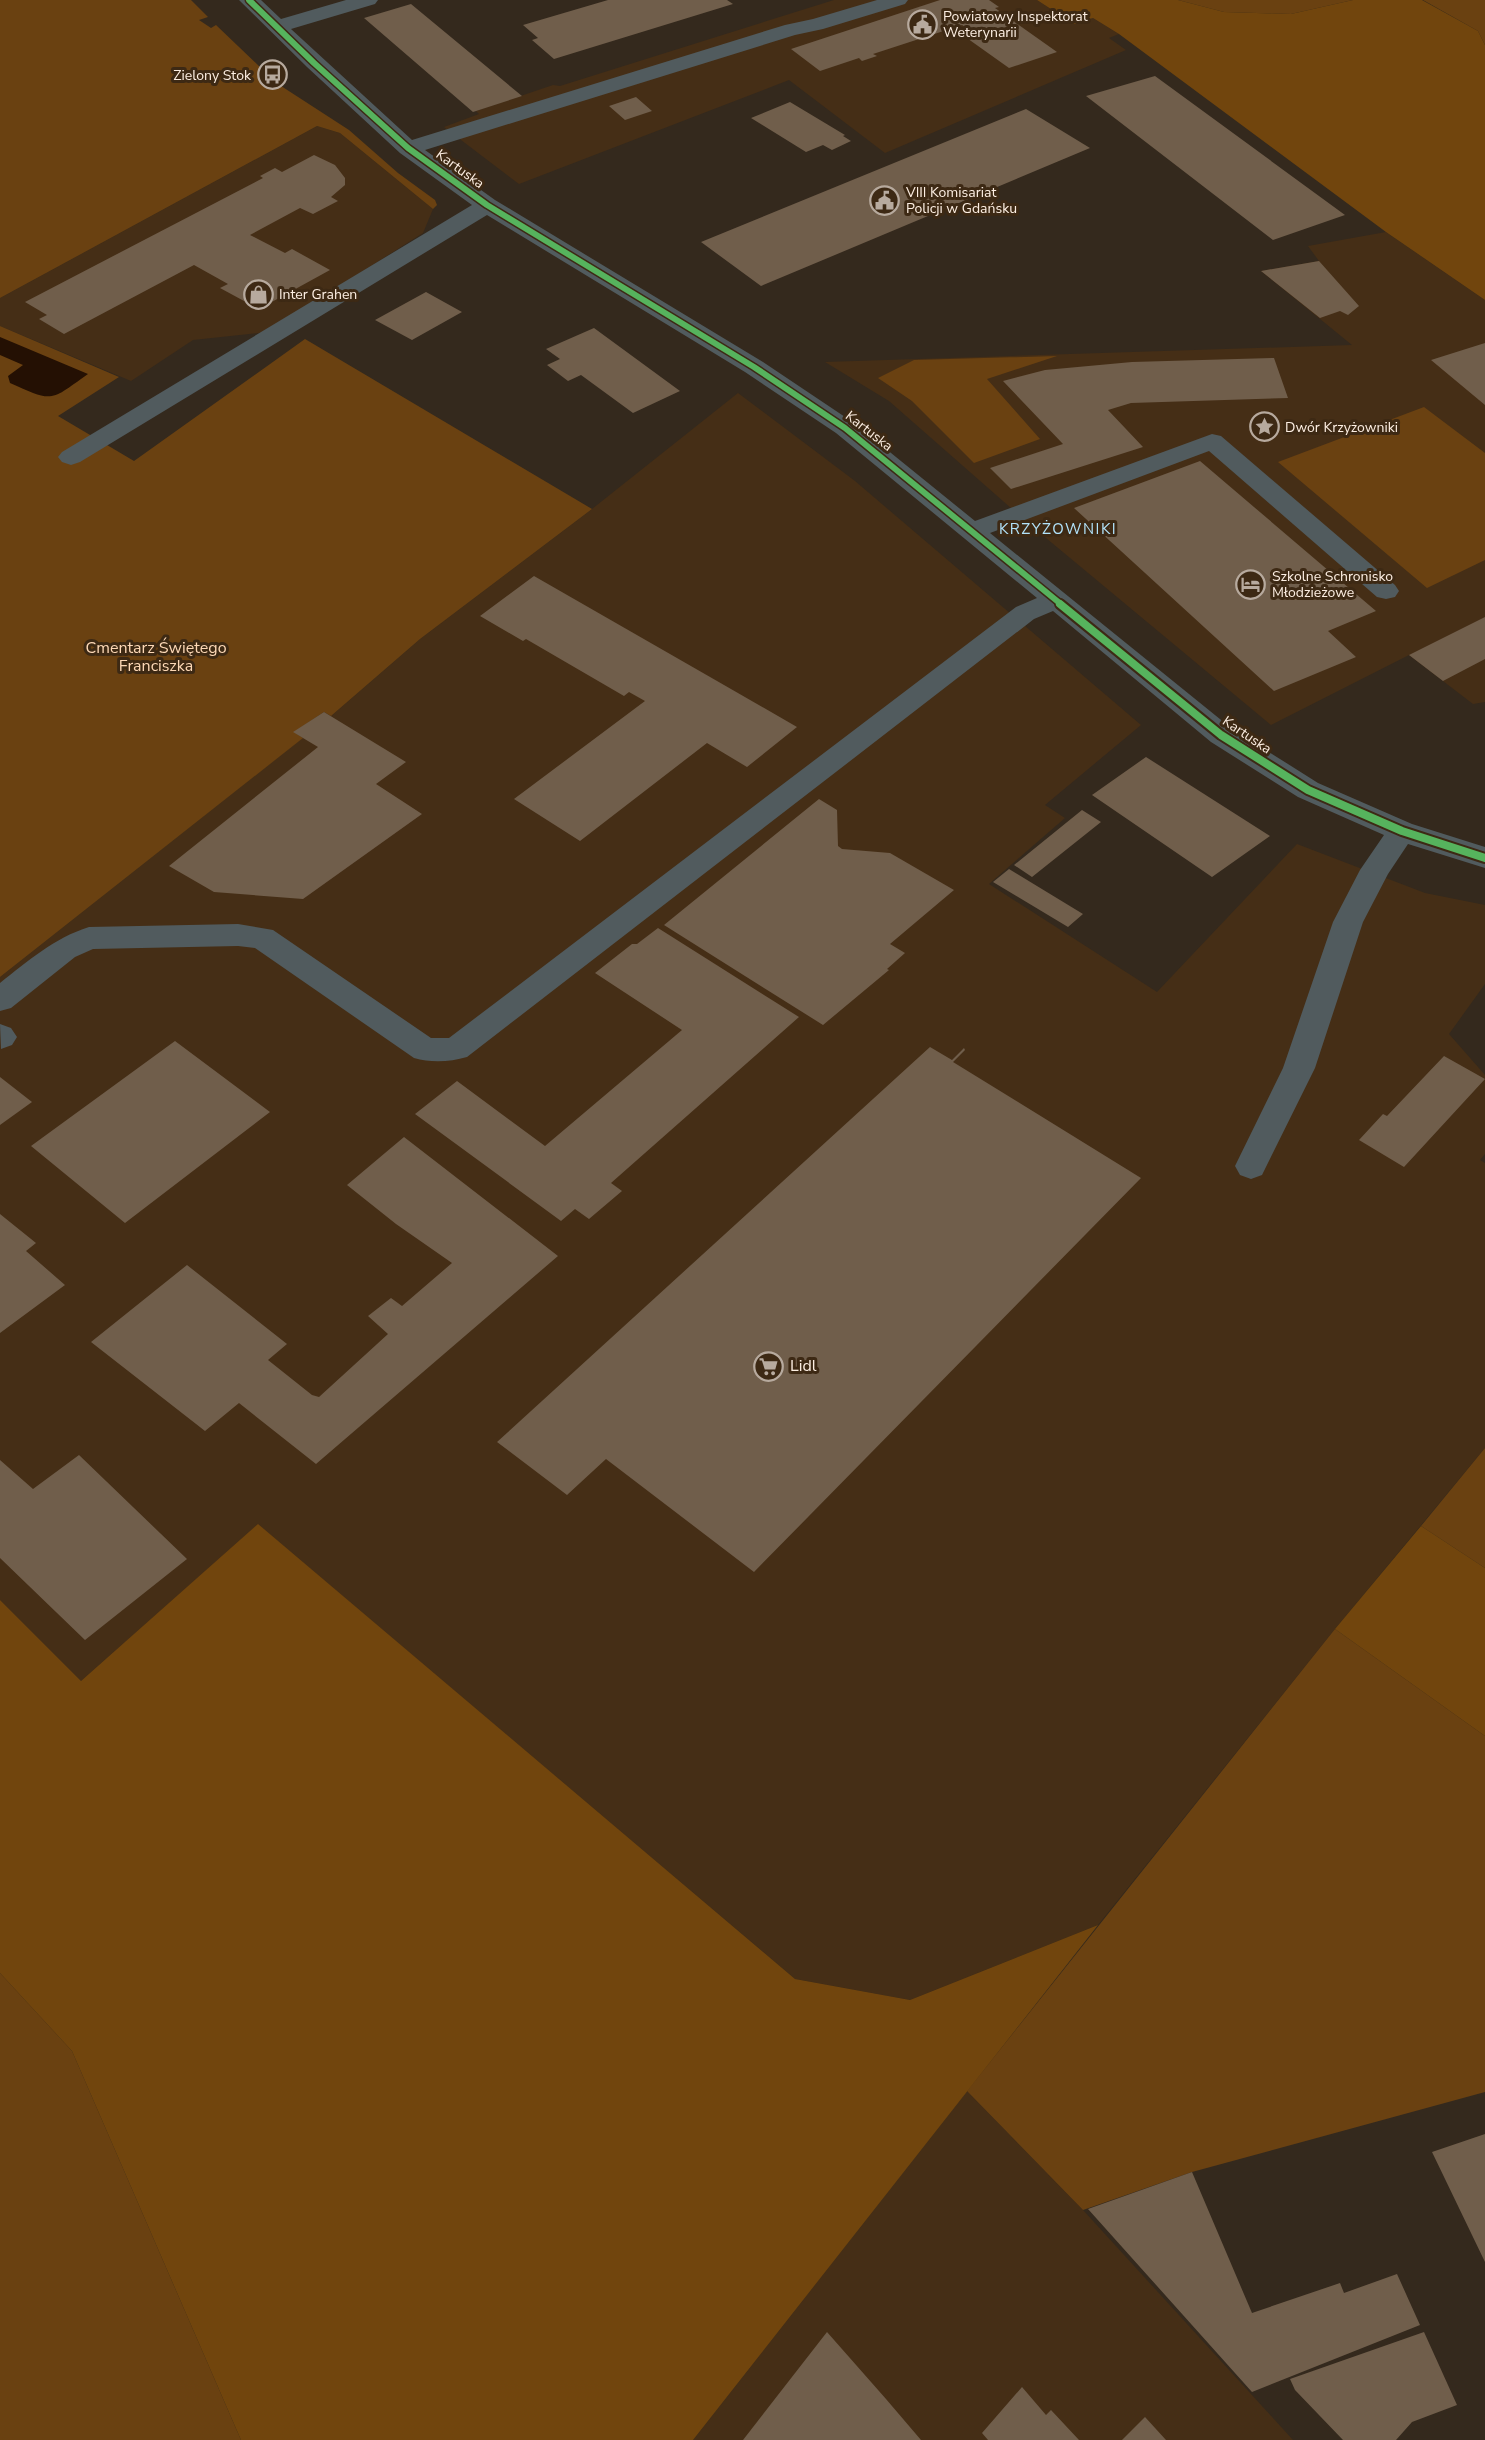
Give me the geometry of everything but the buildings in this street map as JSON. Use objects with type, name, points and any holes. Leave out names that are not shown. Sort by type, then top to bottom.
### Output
[{"type":"street","name":"Kartuska","points":[[249,0],[408,148],[487,205],[754,367],[845,428],[1054,601],[1221,735],[1308,790],[1402,831],[1485,858]]},
{"type":"street","points":[[278,27],[368,0]]},
{"type":"street","points":[[408,148],[792,29],[816,25],[898,0]]},
{"type":"street","points":[[70,457],[487,205]]},
{"type":"street","points":[[972,531],[1212,441],[1386,591]]},
{"type":"street","points":[[0,1000],[64,948],[89,938],[238,934],[262,938],[425,1050],[456,1049],[1025,613],[1054,601]]},
{"type":"street","points":[[1251,1166],[1299,1068],[1348,922],[1375,870],[1402,831]]},
{"type":"shaded area","points":[[834,0],[1037,0],[1074,24],[1093,18],[1119,34],[1109,38],[1126,50],[885,153],[789,80],[519,184],[444,127],[479,114],[476,111],[553,85],[560,86]]},
{"type":"shaded area","points":[[1037,0],[1178,0],[1224,12],[1291,14],[1353,0],[1422,0],[1478,31],[1485,45],[1485,300],[1386,232],[1119,34],[1093,18],[1074,24]]},
{"type":"shaded area","points":[[317,126],[340,133],[433,209],[423,233],[267,332],[193,340],[131,381],[0,326],[0,298]]},
{"type":"shaded area","points":[[1386,232],[1485,300],[1485,702],[1473,704],[1409,655],[1271,725],[1028,523],[889,401],[825,362],[1352,345],[1261,271],[1319,261],[1308,246]]},
{"type":"shaded area","points":[[0,337],[88,374],[58,394],[44,396],[35,394],[10,383],[8,376],[23,365],[0,355]]},
{"type":"shaded area","points":[[738,393],[855,481],[1141,725],[1045,805],[1065,818],[989,884],[1157,992],[1297,844],[1425,893],[1485,905],[1485,984],[1449,1034],[1485,1075],[1485,1154],[1480,1160],[1485,1163],[1485,1448],[1335,1629],[1098,1925],[910,2000],[795,1979],[258,1525],[81,1681],[0,1600],[0,977],[302,738],[293,732],[324,712],[331,716],[420,639],[592,509]]},
{"type":"shaded area","points":[[258,1524],[795,1979],[910,2000],[1098,1925],[693,2440],[241,2440],[72,2051],[0,1973],[0,1600],[81,1681]]},
{"type":"shaded area","points":[[1421,1526],[1485,1568],[1485,1736],[1335,1629]]},
{"type":"shaded area","points":[[967,2091],[1083,2210],[1293,2440],[693,2440]]},
{"type":"green space","points":[[0,0],[191,0],[208,17],[199,20],[211,28],[216,25],[261,68],[259,72],[273,85],[278,84],[349,130],[398,173],[435,200],[437,205],[433,209],[340,133],[317,126],[0,298]]},
{"type":"green space","points":[[1178,0],[1353,0],[1291,14],[1224,12]]},
{"type":"green space","points":[[1423,0],[1485,0],[1485,45],[1478,31]]},
{"type":"green space","name":"Cmentarz Świętego Franciszka","points":[[0,326],[119,377],[58,416],[134,461],[305,339],[592,509],[420,639],[331,716],[324,712],[294,732],[303,738],[0,977]]},
{"type":"green space","points":[[1057,356],[987,379],[1040,439],[974,463],[912,401],[878,378],[914,360]]},
{"type":"green space","points":[[1424,407],[1485,453],[1485,560],[1427,588],[1278,462]]},
{"type":"green space","points":[[1485,1448],[1485,1568],[1421,1526]]},
{"type":"green space","points":[[1335,1629],[1485,1736],[1485,2092],[1192,2172],[1083,2210],[967,2091]]},
{"type":"green space","points":[[0,1973],[72,2051],[241,2440],[0,2440]]},
{"type":"cycle path","points":[[249,0],[314,63],[408,148],[487,205],[754,367],[845,428],[1221,735],[1308,790],[1402,831],[1485,858]]},
{"type":"place","name":"Powiatowy Inspektorat Weterynarii","points":[[922,24]]},
{"type":"place","name":"Zielony Stok","points":[[272,75]]},
{"type":"place","name":"VIII Komisariat Policji w Gdańsku","points":[[885,200]]},
{"type":"place","name":"Inter Grahen","points":[[258,294]]},
{"type":"place","name":"Dwór Krzyżowniki","points":[[1264,427]]},
{"type":"place","name":"Szkolne Schronisko Młodzieżowe","points":[[1251,584]]},
{"type":"place","name":"Lidl","points":[[769,1366]]},
{"type":"district","name":"KRZYŻOWNIKI","points":[[1058,529]]}]
